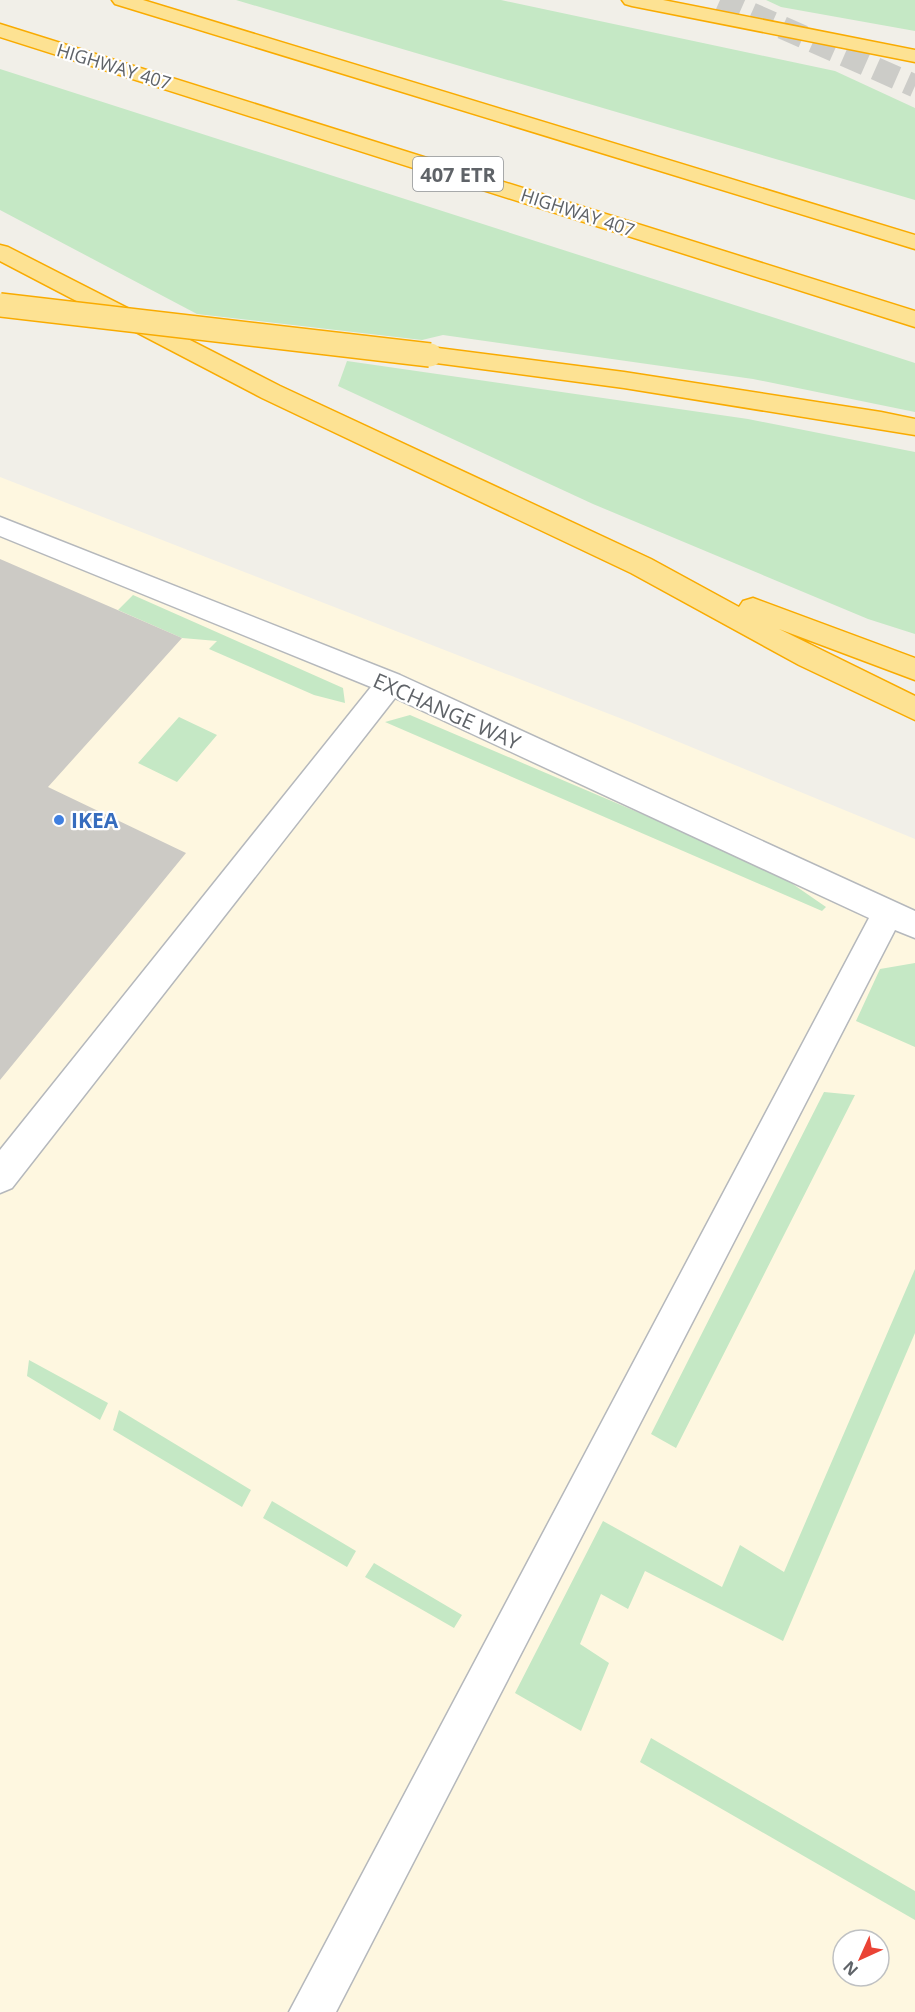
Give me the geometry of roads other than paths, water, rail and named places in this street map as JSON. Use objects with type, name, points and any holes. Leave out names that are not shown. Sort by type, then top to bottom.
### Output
[{"type":"highway","points":[[122,0],[915,242]]},
{"type":"highway","points":[[632,0],[915,56]]},
{"type":"highway","name":"HIGHWAY 407","points":[[0,30],[915,319]]},
{"type":"highway","points":[[0,252],[271,392],[641,566],[809,658],[915,709]]},
{"type":"highway","points":[[0,305],[624,380],[915,427]]},
{"type":"highway","points":[[641,566],[915,669]]},
{"type":"street","name":"EXCHANGE WAY","points":[[0,526],[390,684],[902,918]]},
{"type":"street","points":[[0,1177],[390,684]]},
{"type":"street","points":[[312,2012],[902,918]]},
{"type":"tunnel","points":[[720,0],[915,86]]},
{"type":"place","name":"IKEA","points":[[59,820]]}]
